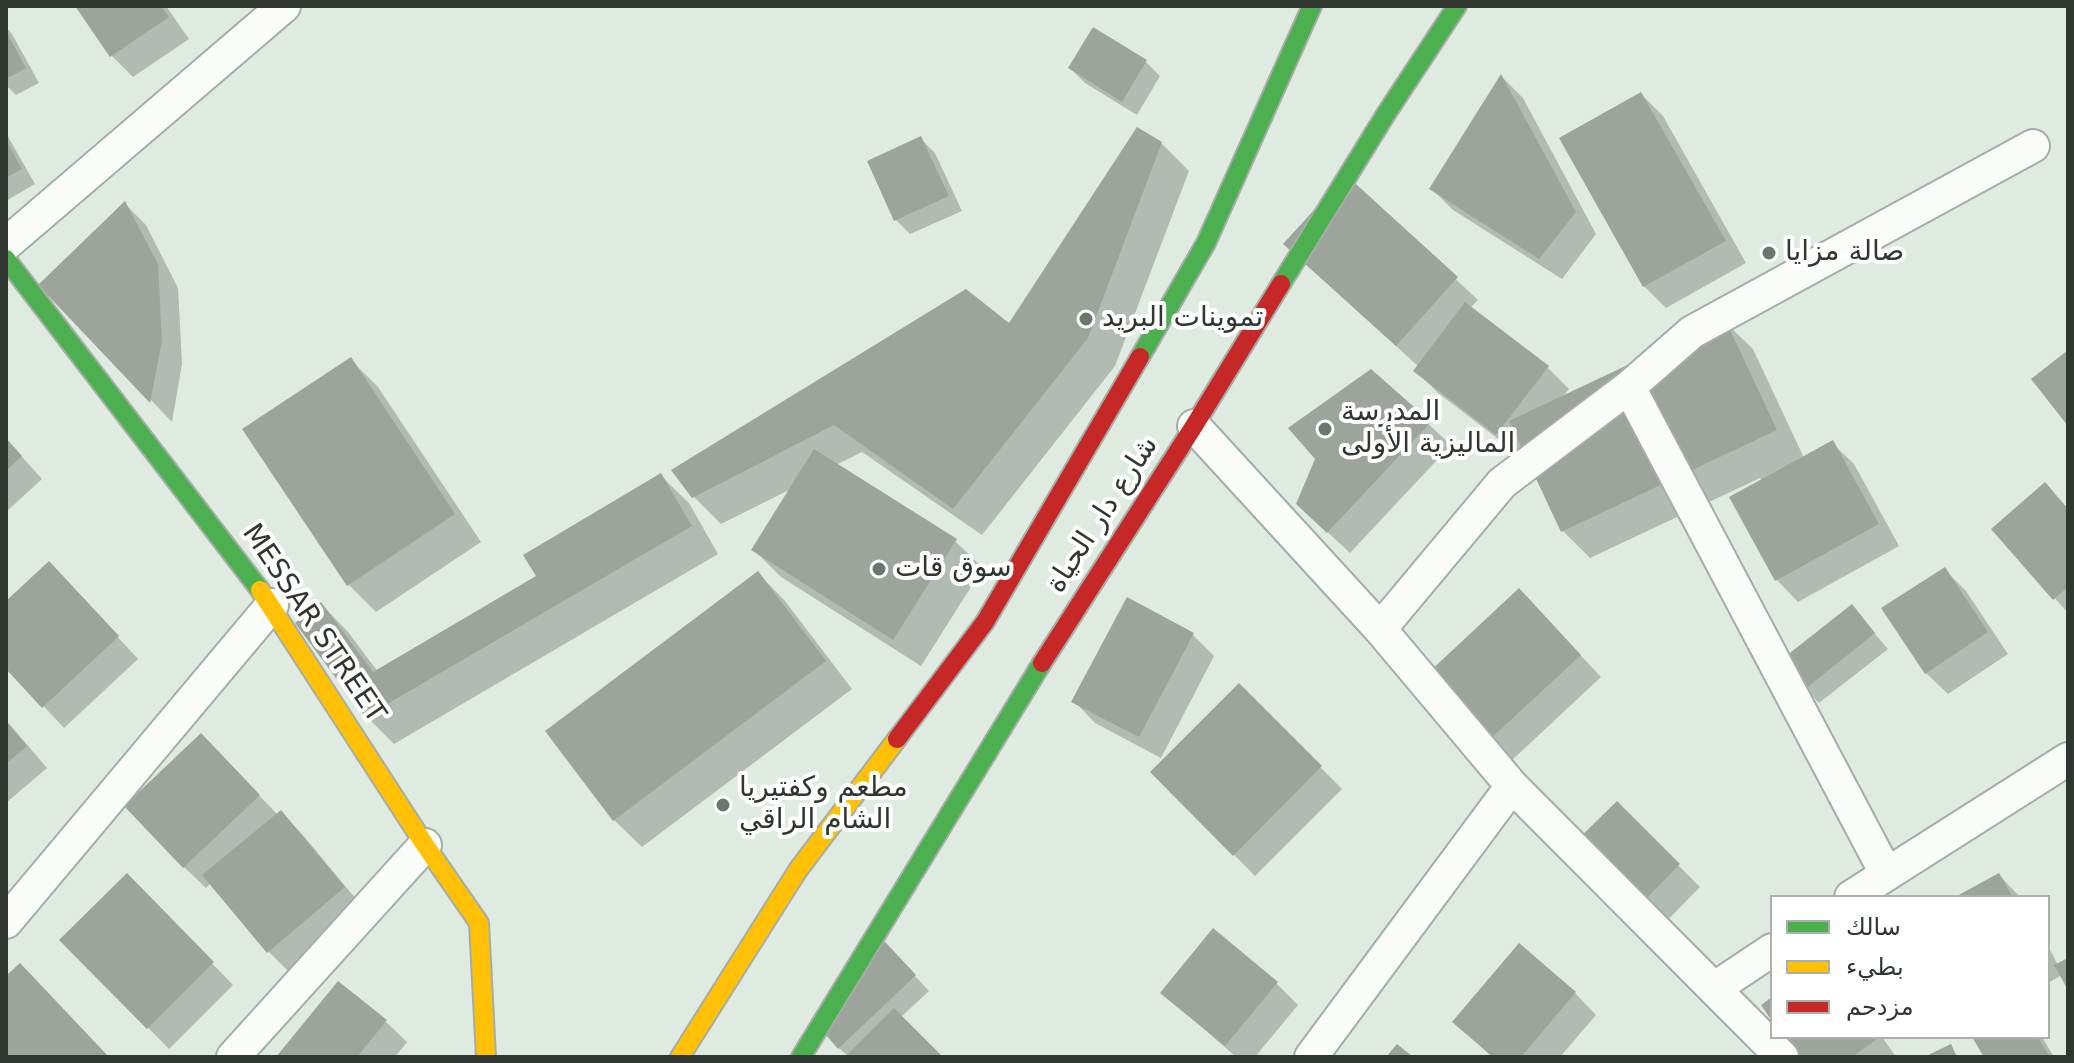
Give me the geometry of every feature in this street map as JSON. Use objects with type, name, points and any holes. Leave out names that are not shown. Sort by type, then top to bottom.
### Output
[{"type":"main road","name":"شارع دار الحياة","points":[[680,1057],[798,870],[991,626],[1206,243],[1312,6]]},
{"type":"main road","name":"شارع دار الحياة","points":[[801,1057],[1040,653],[1194,426],[1386,114],[1457,6]]},
{"type":"main road","name":"MESSAR STREET","points":[[6,259],[272,605],[425,845],[479,923],[486,1057]]},
{"type":"street","points":[[6,244],[284,6]]},
{"type":"street","points":[[1380,629],[1502,483],[1629,387],[1692,332],[2033,146]]},
{"type":"street","points":[[1629,387],[1886,873]]},
{"type":"street","points":[[1194,426],[1380,629],[1512,786],[1782,1057]]},
{"type":"street","points":[[6,922],[272,605]]},
{"type":"street","points":[[1854,895],[2068,759]]},
{"type":"street","points":[[1311,1057],[1512,786]]},
{"type":"street","points":[[233,1057],[425,845]]},
{"type":"street","points":[[1715,988],[1770,951]]},
{"type":"building","points":[[75,6],[161,6],[169,17],[110,57]]},
{"type":"building","points":[[1093,27],[1147,60],[1122,102],[1068,68]]},
{"type":"building","points":[[6,31],[26,68],[6,79]]},
{"type":"building","points":[[1501,74],[1576,212],[1539,259],[1429,189]]},
{"type":"building","points":[[1641,92],[1726,241],[1643,287],[1559,138]]},
{"type":"building","points":[[1137,127],[1162,142],[1088,338],[953,509],[834,425],[692,498],[671,470],[966,289],[1009,323]]},
{"type":"building","points":[[921,136],[949,196],[894,221],[867,161]]},
{"type":"building","points":[[6,140],[22,169],[6,178]]},
{"type":"building","points":[[1346,175],[1458,277],[1396,346],[1283,244]]},
{"type":"building","points":[[125,201],[158,264],[162,341],[150,403],[38,285]]},
{"type":"building","points":[[1465,302],[1549,366],[1496,435],[1413,371]]},
{"type":"building","points":[[1725,319],[1777,430],[1561,532],[1509,421]]},
{"type":"building","points":[[2068,350],[2068,426],[2031,379]]},
{"type":"building","points":[[351,357],[455,514],[347,586],[242,429]]},
{"type":"building","points":[[1371,369],[1431,422],[1327,533],[1296,504],[1315,459],[1288,428]]},
{"type":"building","points":[[6,438],[22,456],[6,471]]},
{"type":"building","points":[[1833,440],[1879,524],[1775,581],[1729,497]]},
{"type":"building","points":[[814,449],[957,539],[893,640],[751,550]]},
{"type":"building","points":[[661,473],[692,526],[365,717],[295,623],[321,602],[373,672],[536,576],[523,555]]},
{"type":"building","points":[[2045,482],[2068,509],[2068,587],[2053,600],[1991,529]]},
{"type":"building","points":[[49,561],[119,636],[42,708],[6,669],[6,601]]},
{"type":"building","points":[[1945,567],[1988,632],[1925,674],[1881,608]]},
{"type":"building","points":[[758,571],[826,661],[613,821],[545,731]]},
{"type":"building","points":[[1519,588],[1581,655],[1488,741],[1426,675]]},
{"type":"building","points":[[1127,597],[1194,633],[1139,737],[1071,702]]},
{"type":"building","points":[[1852,604],[1875,633],[1804,690],[1781,660]]},
{"type":"building","points":[[1239,683],[1322,766],[1233,856],[1150,772]]},
{"type":"building","points":[[6,721],[27,746],[6,764]]},
{"type":"building","points":[[201,733],[260,795],[183,868],[124,806]]},
{"type":"building","points":[[1617,801],[1680,864],[1632,913],[1568,849]]},
{"type":"building","points":[[281,810],[345,887],[267,953],[202,875]]},
{"type":"building","points":[[127,873],[214,962],[147,1029],[59,940]]},
{"type":"building","points":[[1999,873],[2012,895],[1959,895]]},
{"type":"building","points":[[1213,928],[1278,982],[1225,1046],[1160,993]]},
{"type":"building","points":[[873,929],[916,975],[838,1049],[815,1022]]},
{"type":"building","points":[[1519,943],[1576,992],[1521,1057],[1493,1057],[1452,1022]]},
{"type":"building","points":[[2068,958],[2068,990],[2054,965]]},
{"type":"building","points":[[20,963],[109,1057],[6,1057],[6,976]]},
{"type":"building","points":[[338,981],[387,1020],[357,1057],[276,1057]]},
{"type":"building","points":[[1770,998],[1770,1018],[1761,1005]]},
{"type":"building","points":[[894,1008],[943,1057],[852,1057],[848,1054]]},
{"type":"building","points":[[1784,1039],[1877,1039],[1852,1057],[1797,1057]]},
{"type":"building","points":[[1973,1039],[2039,1039],[2050,1057],[1984,1057]]},
{"type":"building","points":[[1397,1044],[1413,1057],[1386,1057]]},
{"type":"building","points":[[1951,1044],[1957,1057],[1924,1057]]},
{"type":"traffic: fast","points":[[1140,357],[1206,243],[1312,6]]},
{"type":"traffic: fast","points":[[1281,284],[1457,6]]},
{"type":"traffic: fast","points":[[6,259],[260,590]]},
{"type":"traffic: fast","points":[[801,1057],[1042,663]]},
{"type":"traffic: slow","points":[[260,590],[479,923],[486,1057]]},
{"type":"traffic: slow","points":[[680,1057],[798,870],[897,739]]},
{"type":"traffic: jam","points":[[1042,663],[1281,284]]},
{"type":"traffic: jam","points":[[897,739],[985,622],[1140,357]]},
{"type":"place","name":"صالة مزايا","points":[[1769,253]]},
{"type":"place","name":"تموينات البريد","points":[[1086,319]]},
{"type":"place","name":"المدرسة الماليزية الأولى","points":[[1325,429]]},
{"type":"place","name":"سوق قات","points":[[879,569]]},
{"type":"place","name":"مطعم وكفتيريا الشام الراقي","points":[[723,805]]}]
